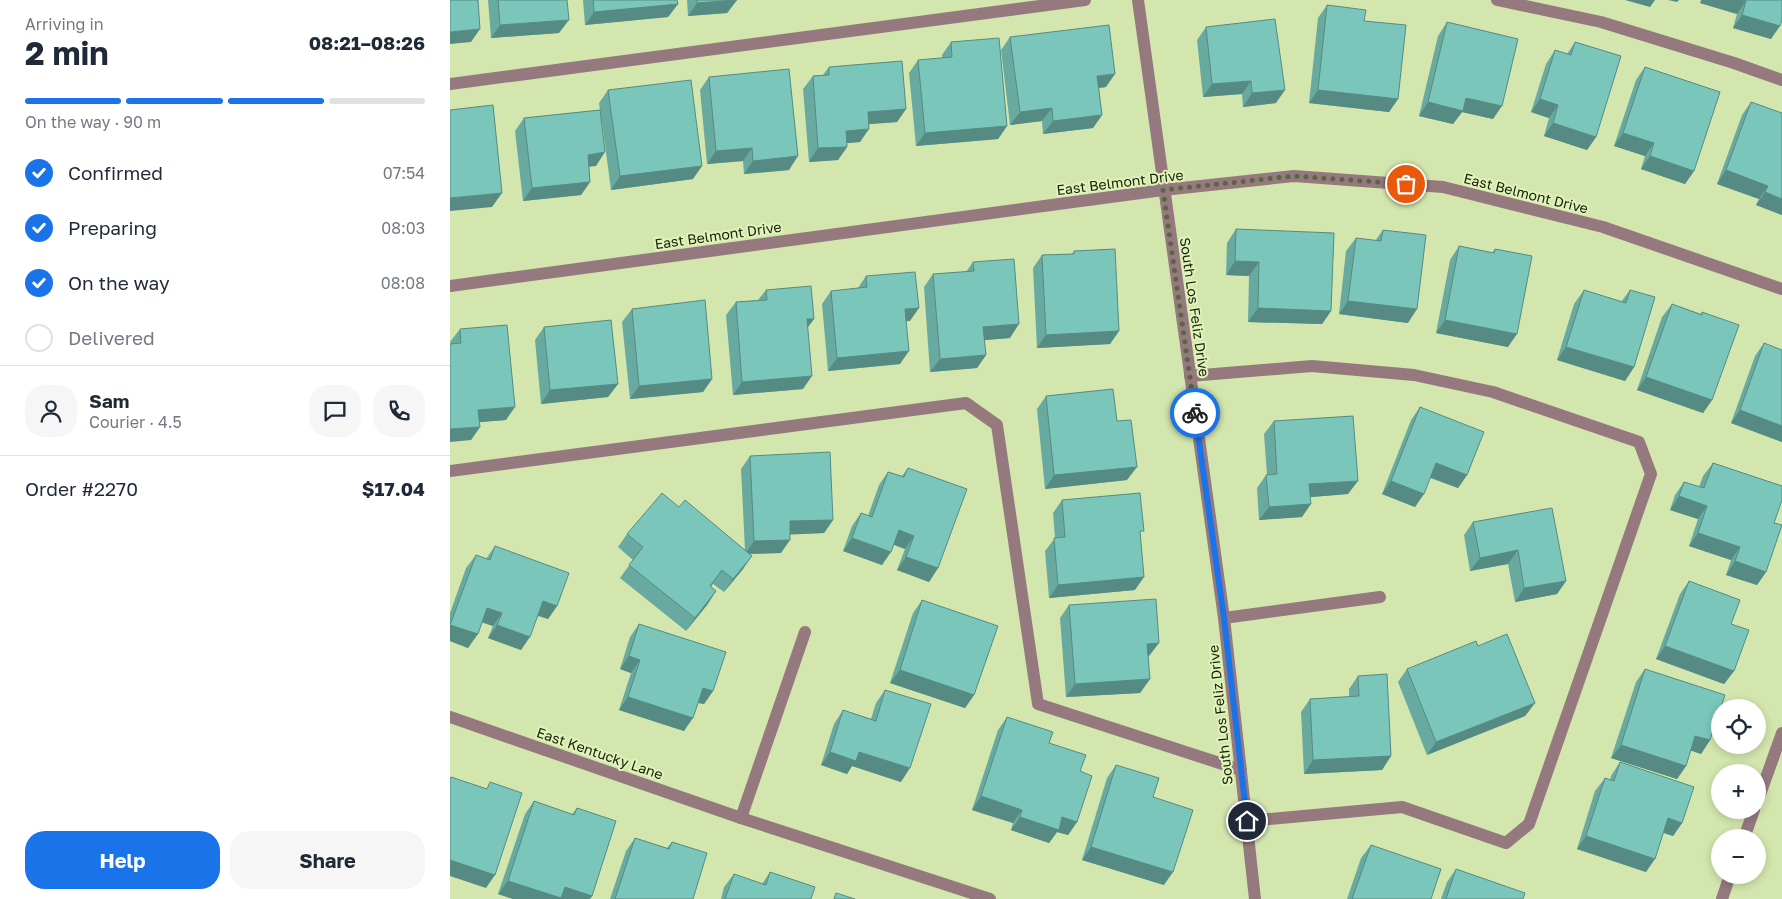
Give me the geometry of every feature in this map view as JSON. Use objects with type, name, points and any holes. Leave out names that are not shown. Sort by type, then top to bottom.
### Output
[{"type":"street","points":[[450,84],[1085,0]]},
{"type":"street","name":"South Los Feliz Drive","points":[[1138,0],[1224,618],[1255,899]]},
{"type":"street","points":[[1497,0],[1602,22],[1782,80]]},
{"type":"street","name":"East Belmont Drive","points":[[450,286],[1163,190],[1294,176],[1443,187],[1603,228],[1782,289]]},
{"type":"street","points":[[1190,376],[1312,366],[1423,377],[1493,392],[1639,442],[1651,474],[1529,824],[1506,843],[1402,807],[1247,821]]},
{"type":"street","points":[[450,471],[966,403],[997,425],[1038,704],[1241,770]]},
{"type":"street","points":[[1224,618],[1380,597]]},
{"type":"street","points":[[741,818],[805,632]]},
{"type":"street","name":"East Kentucky Lane","points":[[450,717],[741,818],[990,899]]},
{"type":"street","points":[[1766,778],[1782,733]]},
{"type":"street","points":[[1722,899],[1727,884]]},
{"type":"building","points":[[450,0],[478,0],[480,29],[450,32]]},
{"type":"building","points":[[498,0],[567,0],[569,20],[500,25]]},
{"type":"building","points":[[593,0],[677,0],[678,4],[594,12]]},
{"type":"building","points":[[697,0],[737,0],[697,3]]},
{"type":"building","points":[[1742,0],[1782,0],[1782,20],[1780,26],[1742,15],[1746,1]]},
{"type":"building","points":[[1327,5],[1366,10],[1364,21],[1406,25],[1398,99],[1318,90]]},
{"type":"building","points":[[1275,19],[1285,90],[1252,93],[1251,81],[1212,84],[1206,27]]},
{"type":"building","points":[[1447,22],[1518,39],[1502,106],[1466,98],[1463,111],[1428,102]]},
{"type":"building","points":[[1109,25],[1115,74],[1097,76],[1102,115],[1053,121],[1052,108],[1020,112],[1010,37]]},
{"type":"building","points":[[999,38],[1007,126],[925,133],[918,60],[952,57],[951,42]]},
{"type":"building","points":[[1575,42],[1621,56],[1596,137],[1553,123],[1558,105],[1540,99],[1555,50],[1571,55]]},
{"type":"building","points":[[902,61],[906,109],[868,112],[869,129],[846,131],[847,147],[818,148],[813,76],[829,75],[829,67]]},
{"type":"building","points":[[1645,67],[1720,92],[1694,171],[1650,156],[1654,143],[1623,133]]},
{"type":"building","points":[[789,69],[798,156],[753,161],[752,148],[716,151],[709,77]]},
{"type":"building","points":[[691,80],[702,166],[620,176],[608,90]]},
{"type":"building","points":[[1751,102],[1782,113],[1782,199],[1765,192],[1768,186],[1726,170]]},
{"type":"building","points":[[493,105],[502,193],[450,198],[450,110]]},
{"type":"building","points":[[600,110],[605,152],[588,155],[590,182],[532,188],[524,118]]},
{"type":"building","points":[[1236,229],[1334,233],[1331,311],[1258,308],[1259,262],[1235,261]]},
{"type":"building","points":[[1383,230],[1426,235],[1417,309],[1348,301],[1356,238],[1381,241]]},
{"type":"building","points":[[1459,246],[1494,253],[1495,249],[1532,256],[1517,334],[1445,320]]},
{"type":"building","points":[[1115,249],[1119,331],[1046,335],[1042,255],[1074,254],[1074,251]]},
{"type":"building","points":[[1014,259],[1019,324],[983,327],[986,355],[940,359],[933,274],[974,271],[973,262]]},
{"type":"building","points":[[915,272],[919,308],[905,309],[909,351],[837,358],[831,291],[867,287],[866,276]]},
{"type":"building","points":[[811,286],[814,319],[807,319],[812,376],[742,382],[736,302],[767,300],[766,290]]},
{"type":"building","points":[[1584,290],[1626,303],[1630,290],[1655,297],[1634,367],[1566,347]]},
{"type":"building","points":[[705,300],[712,379],[639,386],[632,309]]},
{"type":"building","points":[[1672,304],[1702,315],[1702,312],[1739,325],[1712,400],[1646,377]]},
{"type":"building","points":[[611,320],[618,384],[550,390],[544,327]]},
{"type":"building","points":[[507,325],[515,407],[478,410],[480,427],[450,429],[450,344],[461,343],[460,329]]},
{"type":"building","points":[[1764,343],[1782,350],[1782,426],[1740,410]]},
{"type":"building","points":[[1113,389],[1117,421],[1131,420],[1137,467],[1054,475],[1046,396]]},
{"type":"building","points":[[1420,407],[1484,432],[1467,475],[1436,463],[1424,494],[1391,481]]},
{"type":"building","points":[[1353,416],[1358,481],[1309,484],[1311,504],[1269,507],[1266,475],[1277,474],[1274,421]]},
{"type":"building","points":[[830,452],[833,520],[790,521],[790,540],[754,541],[750,456]]},
{"type":"building","points":[[1713,463],[1782,486],[1782,500],[1774,523],[1782,525],[1766,572],[1735,561],[1740,547],[1698,533],[1707,506],[1679,496],[1684,482],[1704,488]]},
{"type":"building","points":[[908,468],[967,489],[938,568],[906,557],[914,536],[899,530],[891,552],[852,538],[861,513],[872,517],[888,472],[904,477]]},
{"type":"building","points":[[662,493],[679,507],[685,500],[752,556],[733,579],[722,570],[710,586],[716,591],[695,618],[629,565],[643,547],[627,534]]},
{"type":"building","points":[[1140,493],[1144,531],[1140,531],[1144,577],[1058,585],[1054,538],[1065,537],[1062,500]]},
{"type":"building","points":[[1552,508],[1566,581],[1524,588],[1518,550],[1480,558],[1473,522]]},
{"type":"building","points":[[495,546],[569,573],[557,606],[543,601],[530,637],[497,625],[502,613],[487,608],[478,634],[450,625],[476,555],[490,560]]},
{"type":"building","points":[[1689,581],[1740,600],[1731,624],[1749,630],[1734,671],[1665,646]]},
{"type":"building","points":[[1156,599],[1159,643],[1147,644],[1150,679],[1075,684],[1069,605]]},
{"type":"building","points":[[922,600],[998,626],[974,695],[900,670]]},
{"type":"building","points":[[639,624],[726,652],[713,691],[703,688],[693,718],[628,697],[640,660],[629,656]]},
{"type":"building","points":[[1507,634],[1535,703],[1436,742],[1407,669],[1476,641],[1478,646]]},
{"type":"building","points":[[1645,669],[1725,695],[1724,699],[1711,699],[1710,740],[1695,736],[1686,766],[1621,745]]},
{"type":"building","points":[[1387,674],[1391,756],[1313,760],[1310,699],[1359,696],[1358,676]]},
{"type":"building","points":[[885,690],[931,704],[910,768],[859,752],[856,761],[830,752],[843,710],[876,721]]},
{"type":"building","points":[[1007,717],[1053,732],[1049,743],[1086,755],[1080,771],[1092,776],[1077,822],[1062,817],[1059,830],[1020,817],[1022,810],[981,796]]},
{"type":"building","points":[[1620,762],[1694,787],[1682,823],[1668,818],[1655,859],[1586,836],[1605,778],[1614,781]]},
{"type":"building","points":[[1116,765],[1159,778],[1153,797],[1193,810],[1173,872],[1091,847]]},
{"type":"building","points":[[451,777],[487,789],[490,782],[522,793],[495,875],[450,860]]},
{"type":"building","points":[[534,801],[574,815],[577,808],[616,821],[592,896],[565,887],[561,898],[508,881]]},
{"type":"building","points":[[635,838],[669,849],[672,842],[707,853],[693,899],[615,899]]},
{"type":"building","points":[[1371,845],[1441,869],[1431,899],[1352,899]]},
{"type":"building","points":[[1456,869],[1525,893],[1523,899],[1446,899]]},
{"type":"building","points":[[770,872],[815,887],[811,899],[725,899],[734,874],[766,885]]},
{"type":"building","points":[[836,893],[855,899],[834,899]]},
{"type":"way so far","points":[[1195,413],[1163,190],[1294,176],[1406,184]]},
{"type":"route","points":[[1195,413],[1224,618],[1247,821]]}]
